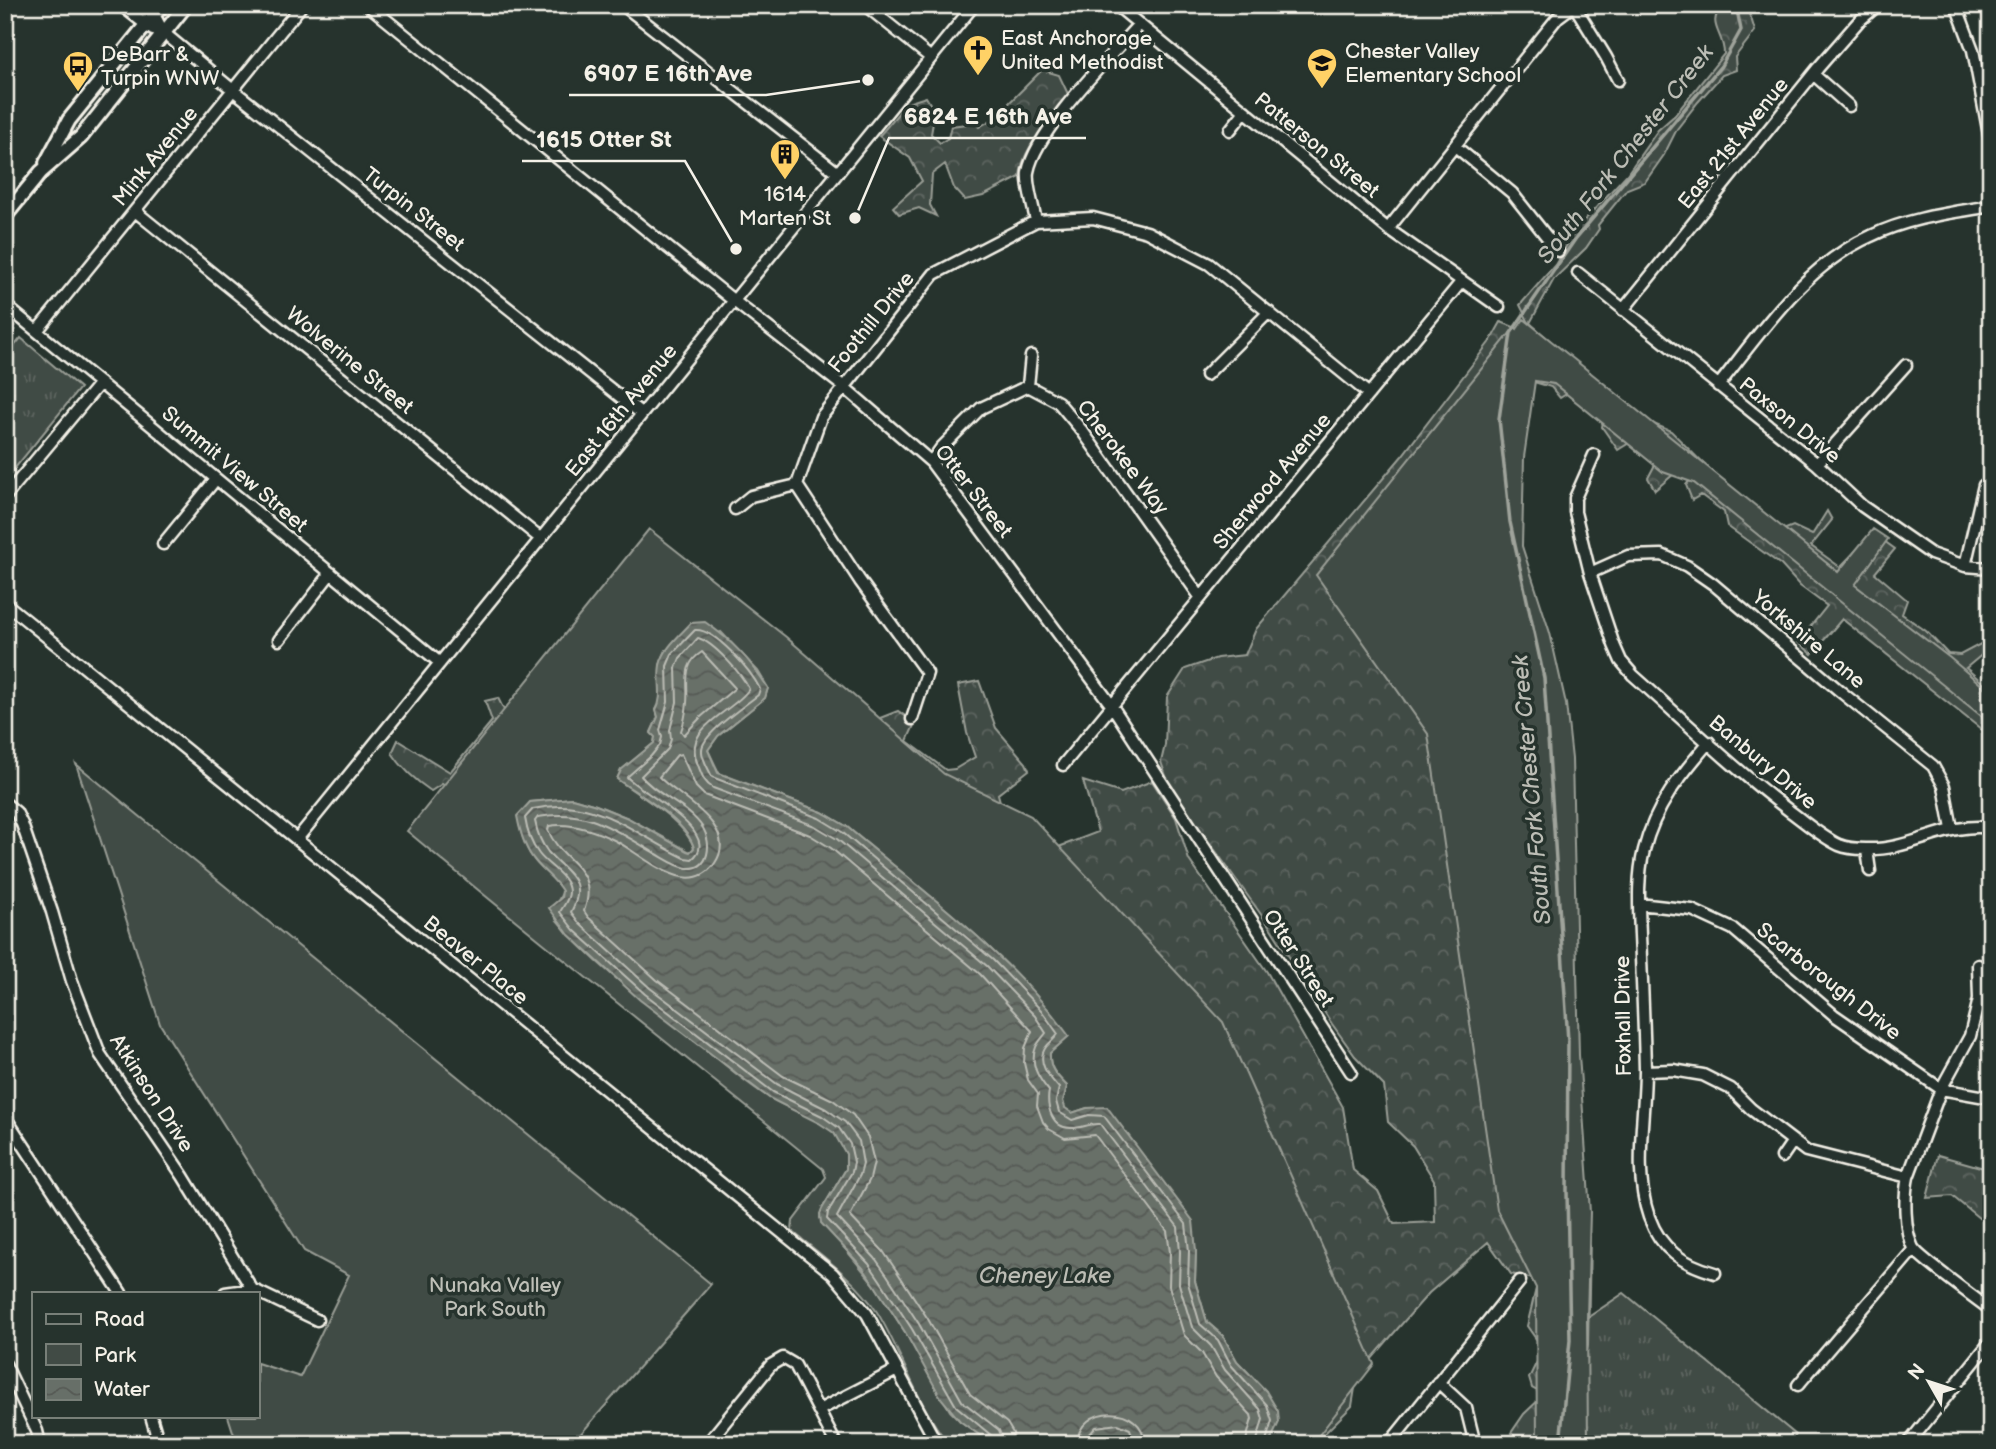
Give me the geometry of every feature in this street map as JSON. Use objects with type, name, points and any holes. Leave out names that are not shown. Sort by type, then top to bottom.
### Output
[{"type":"main road","points":[[41,172],[69,120],[162,5]]},
{"type":"main road","points":[[5,216],[41,172],[81,137],[186,5]]},
{"type":"street","name":"Turpin Street","points":[[121,5],[149,21],[642,414]]},
{"type":"street","name":"Turpin Street","points":[[138,5],[149,21]]},
{"type":"street","name":"Mink Avenue","points":[[37,331],[302,5]]},
{"type":"street","name":"Otter Street","points":[[368,5],[844,387],[931,462],[1112,706],[1351,1072]]},
{"type":"street","points":[[624,5],[838,173]]},
{"type":"street","points":[[865,5],[931,58]]},
{"type":"street","name":"East 16th Avenue","points":[[297,839],[974,5]]},
{"type":"street","name":"Patterson Street","points":[[1116,5],[1388,229],[1499,307]]},
{"type":"street","points":[[1388,229],[1542,37],[1574,5],[1618,80]]},
{"type":"street","name":"East 21st Avenue","points":[[1623,310],[1814,74],[1859,21],[1878,5]]},
{"type":"street","points":[[1956,5],[1973,50],[1991,145]]},
{"type":"street","points":[[1036,221],[1027,174],[1038,147],[1068,103],[1139,24]]},
{"type":"street","points":[[1814,74],[1849,106]]},
{"type":"street","points":[[1979,76],[1991,74]]},
{"type":"street","points":[[1230,130],[1245,111]]},
{"type":"street","points":[[1455,146],[1512,193],[1558,251]]},
{"type":"street","points":[[1718,386],[1787,300],[1840,254],[1869,236],[1892,227],[1991,206]]},
{"type":"street","name":"Wolverine Street","points":[[135,211],[541,539]]},
{"type":"street","name":"Foothill Drive","points":[[797,485],[821,416],[934,274],[1036,221],[1093,218],[1147,232],[1209,264],[1369,394]]},
{"type":"street","name":"Paxson Drive","points":[[1578,274],[1817,464],[1862,506],[1931,554],[1965,566],[1991,568]]},
{"type":"street","name":"Sherwood Avenue","points":[[1063,765],[1462,281]]},
{"type":"street","name":"Summit View Street","points":[[5,305],[440,663]]},
{"type":"street","points":[[1206,375],[1269,312]]},
{"type":"street","points":[[931,462],[941,448],[981,408],[1028,386],[1031,356]]},
{"type":"street","points":[[1817,464],[1906,365]]},
{"type":"street","points":[[5,497],[100,383]]},
{"type":"street","name":"Cherokee Way","points":[[1028,386],[1058,402],[1083,432],[1201,598]]},
{"type":"street","name":"Banbury Drive","points":[[1594,455],[1575,498],[1575,512],[1590,573],[1621,661],[1633,675],[1769,795],[1823,836],[1841,846],[1867,849],[1904,845],[1952,829],[1991,828]]},
{"type":"street","points":[[163,544],[216,480]]},
{"type":"street","points":[[735,509],[751,496],[797,485],[860,581],[927,673],[912,719]]},
{"type":"street","points":[[1965,566],[1984,485]]},
{"type":"street","name":"Yorkshire Lane","points":[[1590,573],[1628,556],[1662,555],[1687,566],[1704,578],[1933,766],[1944,786],[1952,829]]},
{"type":"street","points":[[279,640],[331,573]]},
{"type":"street","name":"Beaver Place","points":[[5,603],[833,1274],[867,1314],[937,1444]]},
{"type":"street","name":"Foxhall Drive","points":[[1709,742],[1680,776],[1653,818],[1643,854],[1639,904],[1645,1071],[1643,1180],[1649,1216],[1662,1245],[1692,1267],[1714,1273]]},
{"type":"street","name":"Atkinson Drive","points":[[5,803],[16,812],[22,824],[72,981],[100,1054],[183,1176],[252,1289]]},
{"type":"street","points":[[1867,849],[1870,871]]},
{"type":"street","name":"Scarborough Drive","points":[[1639,904],[1692,910],[1733,929],[1834,1015],[1941,1089],[1991,1098]]},
{"type":"street","points":[[1978,965],[1979,999],[1970,1036],[1941,1089],[1908,1177],[1905,1214],[1913,1249],[1991,1310]]},
{"type":"street","points":[[1645,1071],[1673,1070],[1703,1075],[1731,1089],[1751,1109],[1806,1151],[1908,1177]]},
{"type":"street","points":[[5,1117],[120,1292]]},
{"type":"street","points":[[1782,1157],[1793,1141]]},
{"type":"street","points":[[1798,1385],[1913,1249]]},
{"type":"street","points":[[1389,1444],[1520,1281]]},
{"type":"street","points":[[232,1292],[252,1289],[258,1292]]},
{"type":"street","points":[[259,1292],[317,1320]]},
{"type":"street","points":[[1908,1444],[1991,1342]]},
{"type":"street","points":[[708,1444],[771,1365],[783,1358],[795,1365],[836,1444]]},
{"type":"street","points":[[5,1364],[40,1444]]},
{"type":"street","points":[[819,1410],[897,1370]]},
{"type":"street","points":[[1438,1382],[1466,1408],[1475,1444]]},
{"type":"street","points":[[152,1418],[159,1444]]},
{"type":"green space","points":[[1723,5],[1744,5],[1755,31],[1735,57],[1736,70],[1722,75],[1698,102],[1677,129],[1664,155],[1645,182],[1627,189],[1598,225],[1599,229],[1586,248],[1554,279],[1530,323],[1639,418],[1671,431],[1773,534],[1793,526],[1812,535],[1827,511],[1832,520],[1811,546],[1840,567],[1873,533],[1895,549],[1875,573],[1907,600],[1902,614],[1926,631],[1948,654],[1960,655],[1990,639],[1991,647],[1966,668],[1991,690],[1991,737],[1842,619],[1812,654],[1798,642],[1827,606],[1800,586],[1781,565],[1727,526],[1724,512],[1701,495],[1692,500],[1686,485],[1692,478],[1687,463],[1655,490],[1648,478],[1659,457],[1634,440],[1618,450],[1602,427],[1605,410],[1587,381],[1560,398],[1551,387],[1534,382],[1504,495],[1579,1225],[1590,1236],[1588,1346],[1572,1444],[1521,1444],[1511,1433],[1524,1414],[1544,1395],[1532,1388],[1529,1378],[1543,1349],[1527,1326],[1538,1280],[1511,1274],[1488,1242],[1429,1293],[1357,1376],[1352,1406],[1321,1437],[1312,1444],[1269,1444],[1272,1441],[1193,1221],[880,718],[898,711],[915,723],[907,741],[946,770],[955,769],[975,757],[967,733],[958,685],[979,681],[996,728],[1029,770],[998,794],[1002,809],[1056,848],[1098,832],[1083,781],[1121,793],[1152,781],[1176,818],[1189,860],[1267,972],[1343,1107],[1353,1170],[1378,1191],[1394,1224],[1435,1222],[1434,1180],[1413,1146],[1388,1122],[1384,1086],[1355,1056],[1332,1024],[1270,927],[1170,787],[1161,762],[1165,745],[1167,697],[1185,669],[1217,658],[1245,655],[1256,629],[1402,456],[1491,340],[1501,322],[1524,331],[1529,323],[1520,305],[1555,265],[1577,228],[1627,174],[1658,130],[1675,115],[1724,54],[1715,23]]},
{"type":"green space","points":[[1042,70],[1059,75],[1068,94],[1032,143],[1022,165],[1020,177],[983,196],[965,200],[954,188],[945,164],[932,174],[930,205],[936,216],[919,208],[899,214],[893,207],[922,181],[910,158],[879,136],[907,103],[926,97],[935,112],[931,134],[940,143],[948,138],[951,126],[975,123],[979,127],[993,119]]},
{"type":"green space","points":[[1524,319],[1838,572],[1873,529],[1888,539],[1855,585],[1991,693],[1991,724],[1694,483],[1663,472],[1554,384],[1535,381],[1524,457],[1522,546],[1550,633],[1566,704],[1572,759],[1579,1055],[1590,1212],[1588,1444],[1537,1444],[1536,1288],[1497,1210],[1428,734],[1316,575]]},
{"type":"green space","points":[[21,338],[80,388],[7,478],[5,357]]},
{"type":"green space","points":[[649,529],[786,637],[944,774],[1031,816],[1223,1022],[1374,1364],[1312,1444],[1269,1444],[1272,1441],[1266,1391],[1237,1361],[1223,1336],[1207,1322],[1195,1281],[1196,1251],[1087,1108],[1072,1113],[1065,1108],[1063,1101],[1067,1086],[1052,1068],[1050,1053],[1068,1036],[1045,1006],[992,950],[846,826],[822,812],[719,773],[708,750],[718,736],[765,698],[768,688],[758,671],[721,632],[666,650],[660,665],[661,702],[656,710],[658,717],[651,732],[655,737],[654,743],[621,770],[617,779],[672,819],[682,828],[694,848],[690,852],[628,818],[572,798],[530,802],[519,824],[523,839],[535,861],[563,891],[557,903],[556,919],[588,953],[751,1085],[778,1103],[821,1123],[835,1134],[843,1146],[847,1164],[822,1209],[820,1218],[874,1284],[950,1411],[992,1444],[949,1444],[919,1397],[886,1328],[869,1300],[838,1268],[792,1231],[793,1221],[826,1177],[823,1169],[407,831]]},
{"type":"green space","points":[[498,698],[509,720],[451,783],[442,784],[431,791],[410,774],[392,753],[398,740],[450,772],[492,721],[485,701]]},
{"type":"green space","name":"Nunaka Valley Park South","points":[[76,764],[711,1284],[572,1444],[237,1444],[229,1418],[259,1418],[259,1364],[300,1377],[349,1275],[304,1251],[160,1024]]},
{"type":"green space","points":[[1938,1155],[1991,1170],[1991,1228],[1952,1196],[1927,1198]]},
{"type":"green space","points":[[1624,1293],[1796,1435],[1789,1444],[1587,1444],[1587,1318]]},
{"type":"water","name":"Cheney Lake","points":[[705,622],[740,652],[768,688],[765,698],[718,736],[708,750],[718,773],[822,812],[846,826],[993,950],[1045,1006],[1069,1036],[1050,1053],[1052,1068],[1067,1086],[1063,1101],[1065,1108],[1072,1113],[1087,1108],[1107,1107],[1193,1221],[1195,1281],[1207,1322],[1223,1336],[1237,1361],[1266,1391],[1278,1411],[1279,1422],[1269,1444],[1121,1444],[1118,1440],[1104,1440],[1100,1444],[992,1444],[960,1421],[941,1398],[905,1332],[863,1268],[821,1223],[822,1209],[846,1169],[846,1154],[834,1133],[769,1098],[640,1000],[569,935],[549,908],[561,898],[562,891],[532,857],[524,840],[517,816],[530,802],[572,798],[628,818],[687,851],[690,852],[694,848],[690,838],[672,819],[617,779],[621,770],[654,743],[655,737],[651,733],[658,717],[656,710],[660,699],[659,671],[665,653],[691,623]]},
{"type":"waterway","name":"South Fork Chester Creek","points":[[1560,1444],[1570,1340],[1568,1041],[1544,678],[1510,522],[1499,419],[1511,333],[1576,238],[1721,66],[1741,30],[1736,5]]},
{"type":"place","name":"East Anchorage United Methodist","points":[[978,77]]},
{"type":"place","name":"6907 E 16th Ave","points":[[868,80]]},
{"type":"place","name":"Chester Valley Elementary School","points":[[1322,90]]},
{"type":"place","name":"DeBarr & Turpin WNW","points":[[78,93]]},
{"type":"place","name":"1614 Marten St","points":[[785,181]]},
{"type":"place","name":"6824 E 16th Ave","points":[[855,218]]},
{"type":"place","name":"1615 Otter St","points":[[736,249]]}]
